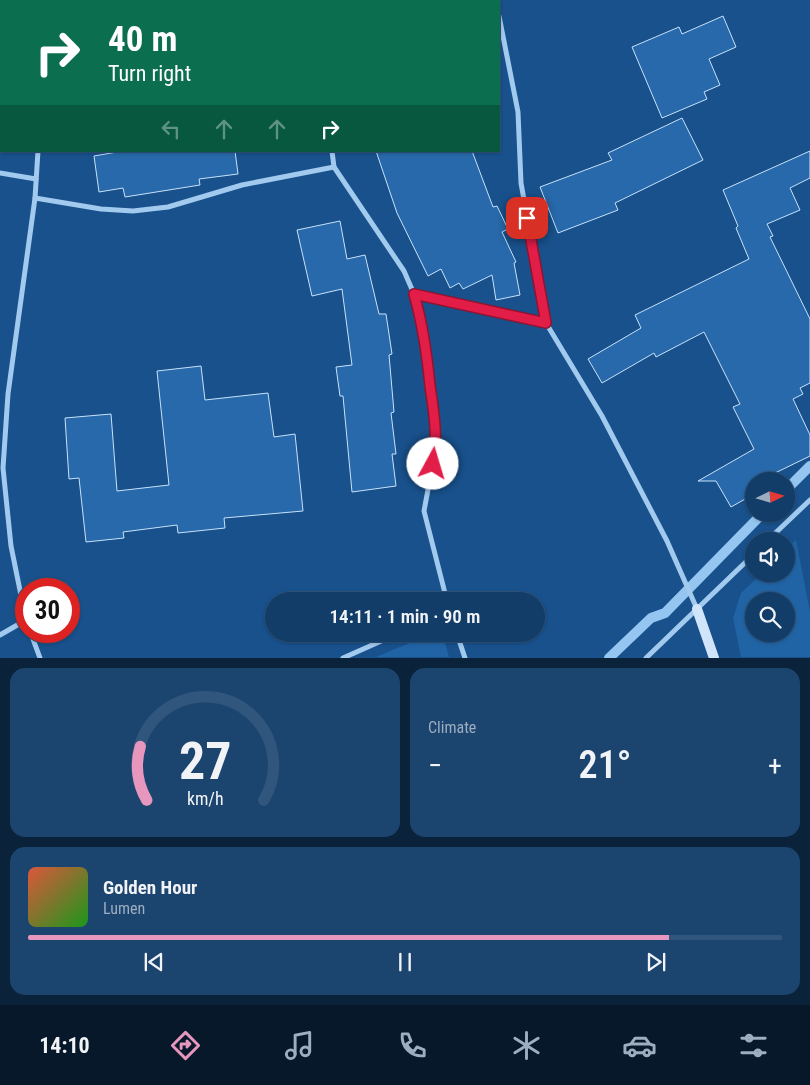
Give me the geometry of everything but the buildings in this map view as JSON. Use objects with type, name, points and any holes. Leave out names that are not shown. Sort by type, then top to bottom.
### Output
[{"type":"street","points":[[500,21],[518,112],[521,183],[546,323],[602,416],[667,541],[697,609],[714,658]]},
{"type":"street","points":[[17,578],[11,546],[1,468],[8,394],[35,198],[38,152]]},
{"type":"street","points":[[332,152],[334,167],[404,271],[423,323],[436,447],[424,511],[445,592]]},
{"type":"street","points":[[35,198],[101,209],[133,211],[168,207],[242,186],[334,167]]},
{"type":"street","points":[[0,173],[36,179]]},
{"type":"street","points":[[414,294],[546,323]]},
{"type":"street","points":[[776,532],[810,500]]},
{"type":"street","points":[[646,658],[745,563]]},
{"type":"street","points":[[0,635],[15,626]]},
{"type":"street","points":[[343,658],[379,642]]},
{"type":"street","points":[[460,642],[465,658]]},
{"type":"street","points":[[34,643],[40,658]]},
{"type":"shaded area","points":[[796,540],[810,612],[810,657],[741,657],[733,618],[741,593],[753,582],[795,582]]},
{"type":"shaded area","points":[[412,642],[445,642],[449,657],[376,657]]},
{"type":"waterway","points":[[795,481],[810,466]]},
{"type":"waterway","points":[[609,658],[651,618],[665,613],[754,522]]},
{"type":"route","points":[[433,464],[436,447],[432,397],[423,323],[414,294],[546,323],[527,218]]}]
